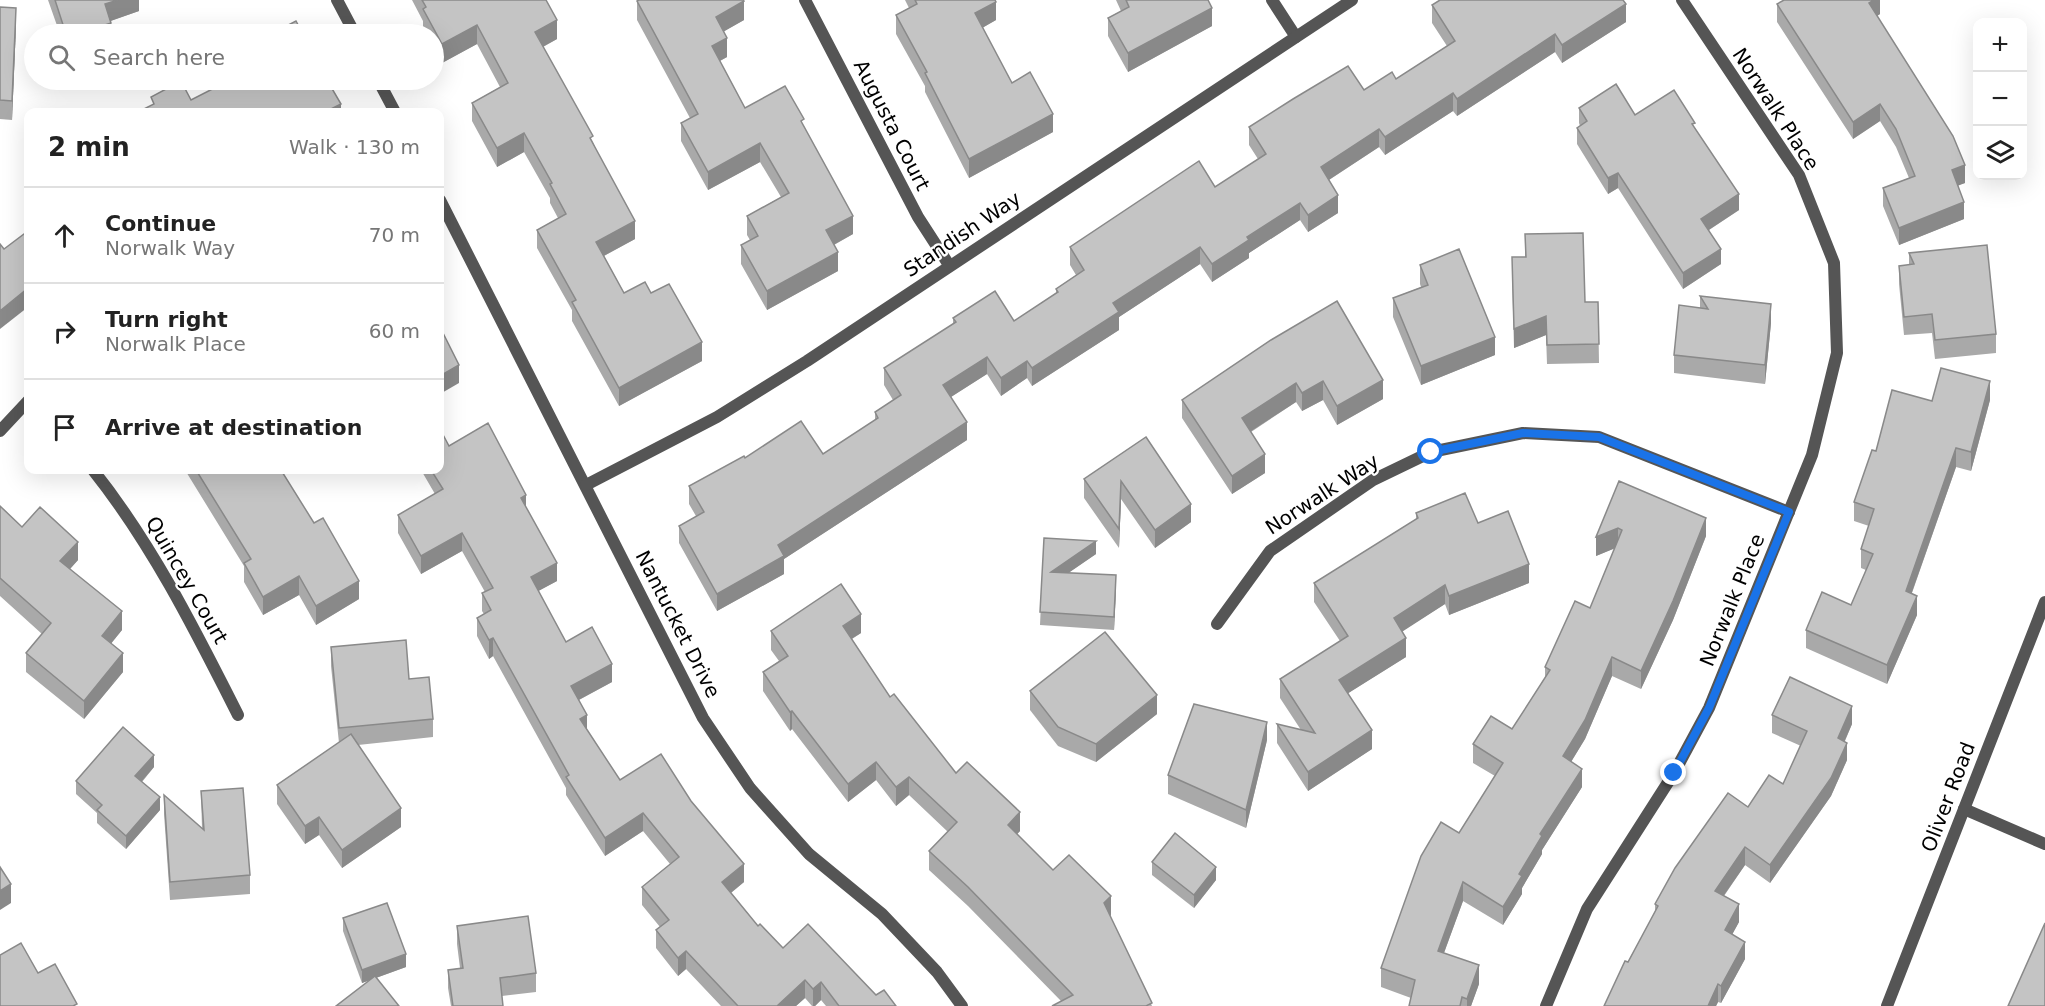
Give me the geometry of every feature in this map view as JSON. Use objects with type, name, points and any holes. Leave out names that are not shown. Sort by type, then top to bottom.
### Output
[{"type":"street","points":[[338,0],[350,24]]},
{"type":"street","name":"Augusta Court","points":[[805,0],[918,217],[949,265]]},
{"type":"street","points":[[1272,0],[1296,37]]},
{"type":"street","name":"Standish Way","points":[[586,486],[717,417],[807,361],[1352,0]]},
{"type":"street","name":"Norwalk Place","points":[[1546,1006],[1587,909],[1674,773],[1709,708],[1812,455],[1838,352],[1834,262],[1799,176],[1682,0]]},
{"type":"street","points":[[383,90],[393,108]]},
{"type":"street","name":"Nantucket Drive","points":[[444,208],[703,718],[750,788],[808,854],[882,914],[937,972],[962,1006]]},
{"type":"street","points":[[0,431],[24,407]]},
{"type":"street","name":"Norwalk Way","points":[[1216,624],[1270,551],[1373,480],[1431,452],[1523,433],[1599,437],[1789,512]]},
{"type":"street","name":"Quincey Court","points":[[96,474],[126,511],[197,634],[238,715]]},
{"type":"street","name":"Oliver Road","points":[[1887,1006],[2045,602]]},
{"type":"street","points":[[1964,809],[2045,844]]},
{"type":"building","points":[[55,0],[118,0],[105,4],[111,23],[63,24]]},
{"type":"building","points":[[422,0],[546,0],[557,20],[535,32],[593,136],[590,138],[635,221],[596,242],[624,293],[645,282],[651,293],[669,284],[702,342],[619,388],[572,302],[576,300],[537,230],[566,214],[550,184],[552,183],[524,133],[497,148],[472,103],[508,83],[477,25],[444,43],[444,24],[431,24],[423,9],[426,7]]},
{"type":"building","points":[[915,0],[995,0],[996,2],[975,13],[1012,83],[1030,72],[1053,114],[969,159],[925,73],[927,72],[896,15],[917,4]]},
{"type":"building","points":[[1126,0],[1208,0],[1212,8],[1128,53],[1108,18],[1129,7]]},
{"type":"building","points":[[1440,0],[1623,0],[1626,4],[1562,45],[1555,34],[1457,99],[1453,93],[1385,137],[1379,129],[1321,167],[1338,195],[1308,215],[1300,203],[1247,237],[1249,240],[1212,264],[1200,247],[1113,303],[1119,312],[1032,368],[1027,361],[1001,378],[987,357],[943,385],[967,422],[778,545],[784,556],[717,594],[679,526],[704,512],[689,486],[744,456],[745,458],[801,421],[823,454],[878,418],[875,412],[901,395],[884,368],[956,322],[953,318],[995,291],[1014,321],[1058,292],[1056,289],[1084,270],[1070,247],[1199,161],[1215,187],[1266,154],[1249,127],[1293,99],[1348,66],[1364,90],[1392,72],[1396,79],[1455,41],[1432,5]]},
{"type":"building","points":[[1784,0],[1874,0],[1869,3],[1953,136],[1965,165],[1952,170],[1964,202],[1899,228],[1883,188],[1915,176],[1896,129],[1880,104],[1853,122],[1777,4]]},
{"type":"building","points":[[637,1],[744,1],[716,17],[727,38],[712,46],[745,108],[785,86],[804,119],[801,121],[853,216],[826,230],[838,252],[767,291],[741,245],[758,236],[747,216],[789,193],[760,143],[708,172],[681,123],[698,114]]},
{"type":"building","points":[[0,7],[16,8],[12,101],[0,100]]},
{"type":"building","points":[[1616,84],[1635,115],[1674,90],[1695,123],[1692,124],[1739,194],[1701,219],[1721,249],[1683,273],[1618,173],[1608,178],[1577,128],[1587,121],[1579,108]]},
{"type":"building","points":[[164,90],[186,90],[191,100],[210,90],[333,90],[341,104],[333,108],[146,108],[154,104],[151,97]]},
{"type":"building","points":[[1583,233],[1585,302],[1598,302],[1599,344],[1547,345],[1546,316],[1514,329],[1512,257],[1526,257],[1525,234]]},
{"type":"building","points":[[24,234],[24,291],[0,311],[0,244],[4,249]]},
{"type":"building","points":[[1987,245],[1996,334],[1935,340],[1932,314],[1904,317],[1899,266],[1914,264],[1909,253]]},
{"type":"building","points":[[1459,249],[1495,337],[1421,366],[1393,298],[1428,285],[1420,265]]},
{"type":"building","points":[[1700,296],[1771,304],[1765,365],[1674,355],[1679,305],[1708,309]]},
{"type":"building","points":[[1337,301],[1383,380],[1337,406],[1323,381],[1302,393],[1296,383],[1242,418],[1265,454],[1232,476],[1182,400],[1271,340]]},
{"type":"building","points":[[444,335],[459,365],[444,374]]},
{"type":"building","points":[[1941,368],[1990,381],[1971,452],[1956,448],[1906,591],[1917,596],[1887,665],[1806,630],[1822,592],[1851,605],[1873,554],[1861,549],[1874,509],[1854,502],[1872,450],[1876,451],[1892,390],[1932,401]]},
{"type":"building","points":[[488,423],[526,495],[521,498],[557,563],[531,577],[566,642],[592,627],[612,664],[571,686],[587,715],[580,719],[620,780],[661,754],[691,801],[744,864],[722,882],[758,926],[760,924],[783,948],[808,924],[876,995],[884,990],[896,1006],[839,1006],[821,982],[813,989],[805,980],[777,1006],[738,1006],[686,951],[678,958],[656,930],[669,920],[642,887],[679,857],[643,813],[605,838],[566,777],[569,775],[493,638],[489,640],[477,618],[491,610],[482,593],[493,588],[462,533],[421,556],[398,515],[443,489],[434,474],[444,474],[444,437],[449,446]]},
{"type":"building","points":[[1146,437],[1191,504],[1155,530],[1121,481],[1119,529],[1084,479]]},
{"type":"building","points":[[198,474],[283,474],[314,523],[323,518],[359,581],[316,606],[299,576],[263,597],[244,563],[251,559]]},
{"type":"building","points":[[1619,481],[1706,518],[1673,601],[1641,671],[1612,657],[1585,720],[1563,756],[1582,769],[1540,834],[1542,836],[1519,874],[1522,876],[1503,907],[1463,882],[1438,951],[1479,965],[1467,999],[1462,997],[1460,1006],[1409,1006],[1415,980],[1381,968],[1421,856],[1441,822],[1459,833],[1503,763],[1473,744],[1491,716],[1512,729],[1550,670],[1545,667],[1575,601],[1590,608],[1622,530],[1618,528],[1596,537]]},
{"type":"building","points":[[1465,493],[1478,523],[1508,511],[1529,564],[1449,596],[1445,585],[1394,618],[1406,638],[1339,680],[1372,730],[1308,772],[1277,724],[1315,733],[1280,679],[1348,636],[1314,583],[1418,518],[1416,513]]},
{"type":"building","points":[[0,506],[22,527],[40,507],[78,542],[60,561],[122,611],[102,636],[123,653],[84,701],[26,653],[51,623],[0,578]]},
{"type":"building","points":[[1044,538],[1096,541],[1051,572],[1116,575],[1114,617],[1040,612]]},
{"type":"building","points":[[841,584],[861,614],[843,626],[890,697],[894,694],[956,773],[967,762],[1020,812],[1008,825],[1053,870],[1069,855],[1111,896],[1104,903],[1152,1003],[1146,1006],[1052,1006],[1073,995],[968,887],[929,851],[957,822],[909,777],[896,787],[876,762],[848,784],[792,711],[790,712],[763,672],[788,656],[771,631]]},
{"type":"building","points":[[1105,632],[1157,695],[1096,744],[1058,727],[1030,691]]},
{"type":"building","points":[[406,640],[409,679],[429,677],[433,719],[339,728],[331,647]]},
{"type":"building","points":[[1790,677],[1852,706],[1838,738],[1847,743],[1831,778],[1770,865],[1745,847],[1715,891],[1739,904],[1725,930],[1745,942],[1721,986],[1718,984],[1708,1006],[1604,1006],[1625,961],[1628,962],[1658,906],[1655,904],[1675,868],[1728,793],[1748,807],[1769,775],[1783,784],[1807,731],[1772,715]]},
{"type":"building","points":[[1194,704],[1267,722],[1246,810],[1168,775]]},
{"type":"building","points":[[123,727],[154,755],[135,776],[160,797],[126,836],[97,810],[102,805],[76,781]]},
{"type":"building","points":[[351,734],[401,808],[342,850],[319,817],[305,826],[277,785]]},
{"type":"building","points":[[243,788],[250,875],[170,882],[164,795],[204,830],[201,791]]},
{"type":"building","points":[[1175,833],[1216,867],[1194,895],[1152,862]]},
{"type":"building","points":[[0,867],[11,884],[0,891]]},
{"type":"building","points":[[387,903],[406,954],[362,970],[343,918]]},
{"type":"building","points":[[528,916],[536,973],[500,978],[503,1006],[453,1006],[448,970],[463,968],[457,926]]},
{"type":"building","points":[[2045,923],[2045,1006],[2008,1006]]},
{"type":"building","points":[[21,943],[38,973],[55,964],[77,1004],[73,1006],[0,1006],[0,955]]},
{"type":"building","points":[[375,976],[399,1006],[336,1006]]},
{"type":"route","points":[[1431,452],[1523,433],[1599,437],[1789,512],[1709,708],[1674,773]]}]
